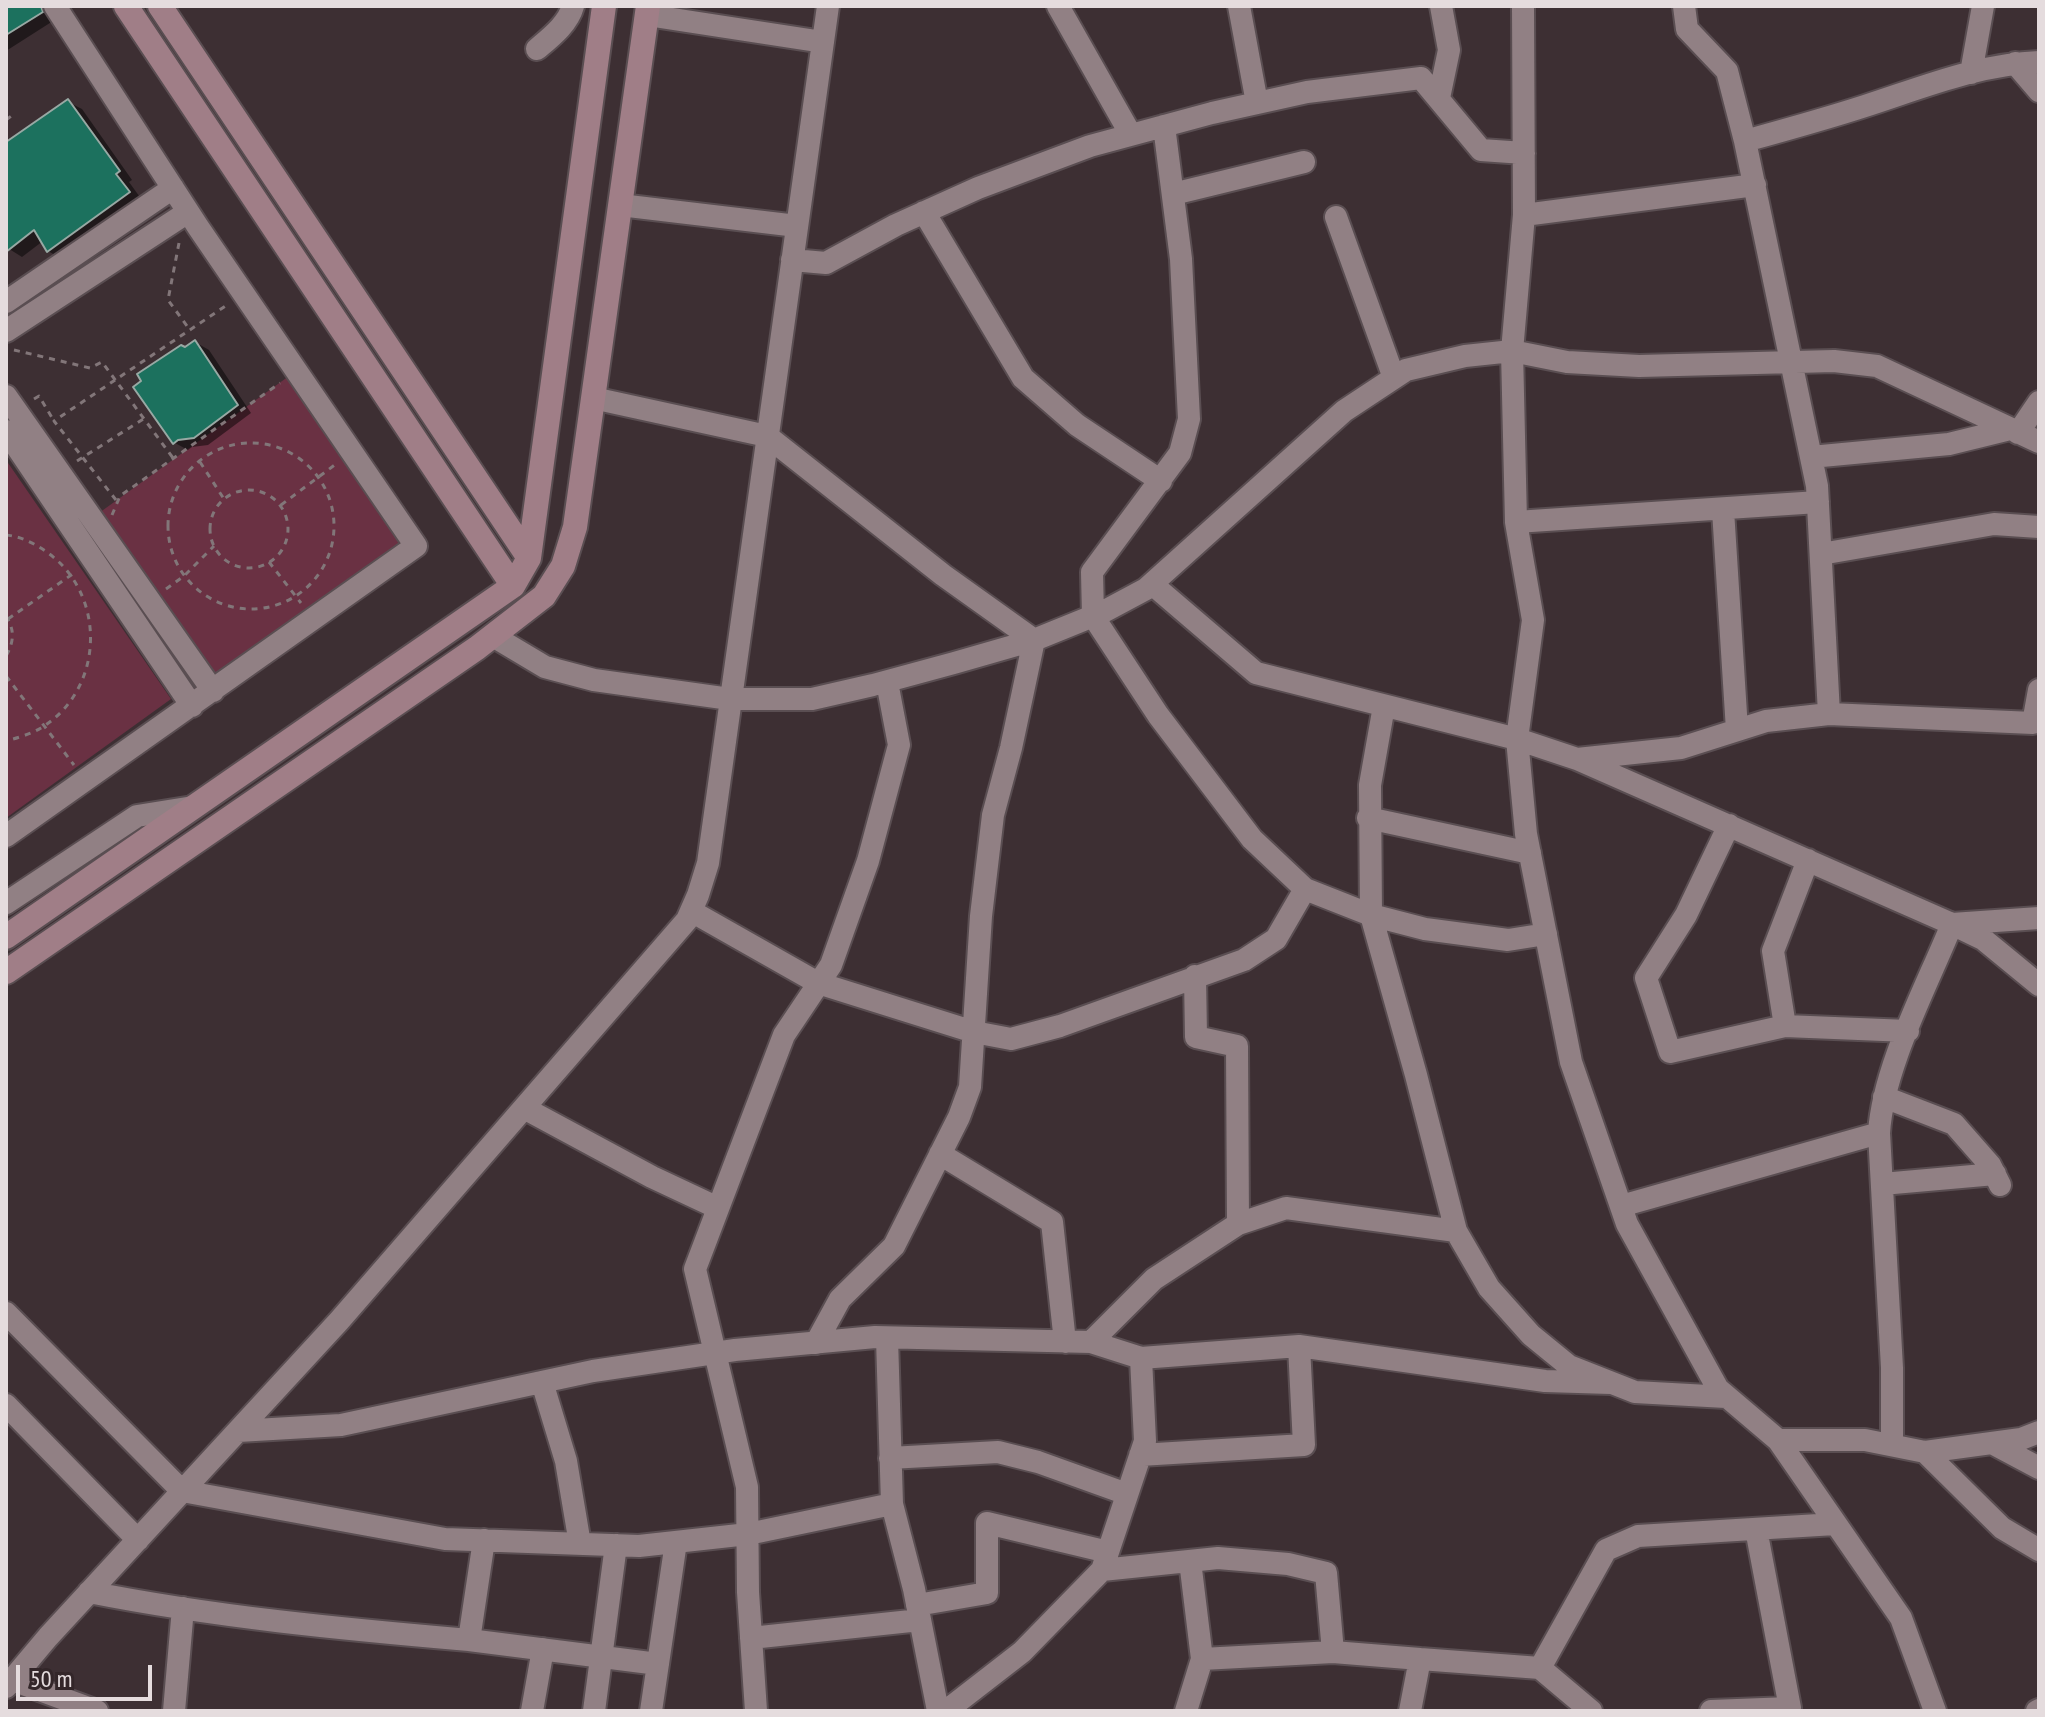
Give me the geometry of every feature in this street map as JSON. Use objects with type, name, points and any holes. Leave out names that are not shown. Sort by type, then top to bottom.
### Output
[{"type":"main road","points":[[126,6],[513,586]]},
{"type":"main road","points":[[160,6],[529,558]]},
{"type":"main road","points":[[6,937],[513,586],[529,558],[604,6]]},
{"type":"main road","points":[[6,972],[493,636],[544,596],[563,566],[575,527],[647,10]]},
{"type":"street","points":[[6,836],[416,546],[188,212],[55,6]]},
{"type":"street","points":[[537,49],[558,31],[573,6]]},
{"type":"street","points":[[97,1711],[9,1684],[89,1592],[339,1321],[687,920],[691,911],[708,863],[828,6]]},
{"type":"street","points":[[1058,6],[1131,135]]},
{"type":"street","points":[[1239,6],[1257,103]]},
{"type":"street","points":[[1439,98],[1449,50],[1441,6]]},
{"type":"street","points":[[1523,6],[1524,215],[1512,351],[1516,522],[1533,620],[1517,739],[1530,853],[1571,1062],[1627,1224],[1718,1389],[1778,1440],[1901,1618],[1935,1711]]},
{"type":"street","points":[[1684,6],[1687,29],[1727,71],[1755,185],[1792,362],[1818,502],[1829,714]]},
{"type":"street","points":[[1971,73],[1983,6]]},
{"type":"street","points":[[647,10],[823,42]]},
{"type":"street","points":[[1745,141],[1971,73],[2015,63],[2039,62]]},
{"type":"street","points":[[2015,63],[2039,91]]},
{"type":"street","points":[[792,260],[826,263],[924,212],[1076,151],[1164,126],[1307,92],[1421,78],[1481,150],[1524,153]]},
{"type":"street","points":[[1164,126],[1181,259],[1189,368],[1189,419],[1180,453],[1092,572],[1093,616],[1158,715],[1252,839],[1305,889],[1371,915],[1425,929],[1508,940],[1546,934]]},
{"type":"street","points":[[1173,194],[1304,162]]},
{"type":"street","points":[[1524,215],[1755,185]]},
{"type":"street","points":[[6,302],[173,188]]},
{"type":"street","points":[[620,205],[797,226]]},
{"type":"street","points":[[6,331],[188,212]]},
{"type":"street","points":[[924,212],[1023,378],[1077,425],[1161,481]]},
{"type":"street","points":[[1336,217],[1394,378]]},
{"type":"street","points":[[493,636],[545,667],[594,680],[730,699],[812,699],[887,682],[1034,640],[1093,616],[1146,589],[1344,411],[1406,370],[1465,356],[1512,351],[1567,362],[1639,366],[1834,361],[1877,366],[2022,435]]},
{"type":"street","points":[[6,396],[213,691]]},
{"type":"street","points":[[593,398],[767,436],[943,575],[1034,640]]},
{"type":"street","points":[[2022,435],[2039,402]]},
{"type":"street","points":[[6,431],[192,706]]},
{"type":"street","points":[[1811,457],[2022,435]]},
{"type":"street","points":[[1516,522],[1818,502]]},
{"type":"street","points":[[1723,510],[1737,730]]},
{"type":"street","points":[[1821,554],[1994,524],[2039,527]]},
{"type":"street","points":[[1152,584],[1256,673],[1517,739],[1577,759],[1983,939],[2039,985]]},
{"type":"street","points":[[816,1343],[840,1299],[894,1246],[970,1087],[981,916],[993,815],[1034,640]]},
{"type":"street","points":[[756,1711],[747,1487],[695,1269],[784,1035],[831,965],[868,861],[899,745],[887,682]]},
{"type":"street","points":[[1577,759],[1681,748],[1766,721],[1829,714],[2033,723],[2039,690]]},
{"type":"street","points":[[1384,706],[1370,785],[1371,915],[1456,1231],[1489,1288],[1531,1335],[1569,1366],[1635,1392],[1726,1397]]},
{"type":"street","points":[[6,903],[137,816],[194,807]]},
{"type":"street","points":[[1368,818],[1530,853]]},
{"type":"street","points":[[1729,825],[1686,915],[1646,978],[1670,1052],[1785,1026],[1908,1031]]},
{"type":"street","points":[[1785,1026],[1773,951],[1808,860]]},
{"type":"street","points":[[691,911],[818,983],[974,1032],[1011,1039],[1060,1026],[1244,960],[1276,939],[1305,889]]},
{"type":"street","points":[[1952,924],[2039,918]]},
{"type":"street","points":[[1892,1445],[1892,1368],[1879,1133],[1884,1097],[1952,924]]},
{"type":"street","points":[[1195,976],[1196,1037],[1237,1046],[1238,1224]]},
{"type":"street","points":[[1882,1184],[1997,1180],[1990,1165],[1954,1124],[1884,1097]]},
{"type":"street","points":[[524,1108],[652,1177],[718,1208]]},
{"type":"street","points":[[1621,1206],[1879,1133]]},
{"type":"street","points":[[940,1154],[1052,1222],[1065,1342]]},
{"type":"street","points":[[1091,1342],[1154,1279],[1238,1224],[1286,1208],[1456,1231]]},
{"type":"street","points":[[6,1313],[182,1491],[445,1539],[639,1546],[748,1534],[892,1504]]},
{"type":"street","points":[[238,1431],[341,1425],[593,1371],[716,1353],[887,1338],[1091,1342],[1141,1358],[1299,1346],[1545,1381],[1611,1383]]},
{"type":"street","points":[[887,1338],[892,1504],[919,1613],[938,1711]]},
{"type":"street","points":[[1140,1455],[1304,1445],[1299,1346]]},
{"type":"street","points":[[946,1711],[1022,1652],[1105,1561],[1145,1441],[1141,1358]]},
{"type":"street","points":[[542,1382],[566,1461],[580,1544]]},
{"type":"street","points":[[6,1405],[138,1540]]},
{"type":"street","points":[[1778,1440],[1865,1440],[1925,1452],[2021,1439],[2039,1432]]},
{"type":"street","points":[[1992,1443],[2039,1468]]},
{"type":"street","points":[[890,1458],[998,1452],[1038,1462],[1127,1494]]},
{"type":"street","points":[[1925,1452],[2002,1528],[2039,1550]]},
{"type":"street","points":[[751,1638],[919,1613],[987,1593],[987,1523],[1105,1561],[1218,1558],[1288,1564],[1326,1573],[1333,1652]]},
{"type":"street","points":[[1540,1668],[1606,1550],[1638,1536],[1835,1524]]},
{"type":"street","points":[[1711,1711],[1790,1708],[1756,1529]]},
{"type":"street","points":[[469,1640],[484,1540]]},
{"type":"street","points":[[651,1711],[676,1542]]},
{"type":"street","points":[[594,1711],[616,1545]]},
{"type":"street","points":[[1186,1711],[1202,1659],[1190,1561]]},
{"type":"street","points":[[89,1592],[324,1628],[469,1640],[658,1664]]},
{"type":"street","points":[[174,1711],[183,1608]]},
{"type":"street","points":[[532,1711],[543,1649]]},
{"type":"street","points":[[1202,1659],[1333,1652],[1540,1668],[1591,1711]]},
{"type":"street","points":[[1410,1711],[1420,1659]]},
{"type":"path","points":[[6,120],[14,114]]},
{"type":"path","points":[[188,247],[181,239],[177,246],[168,300],[190,330]]},
{"type":"path","points":[[117,501],[54,421],[244,294]]},
{"type":"path","points":[[6,351],[11,349],[90,368],[102,362],[173,458]]},
{"type":"path","points":[[112,517],[120,496],[296,371]]},
{"type":"path","points":[[61,473],[145,418]]},
{"type":"path","points":[[258,442],[284,449],[307,464],[318,477],[333,511],[333,539],[324,566],[307,588],[284,603],[257,609],[229,607],[204,595],[184,576],[172,551],[168,525],[173,498],[186,474],[200,462],[231,445],[258,442]]},
{"type":"path","points":[[280,505],[352,452]]},
{"type":"path","points":[[200,462],[224,499]]},
{"type":"path","points":[[247,490],[260,491],[280,505],[288,529],[286,542],[269,562],[257,567],[232,564],[214,546],[211,521],[224,499],[247,490]]},
{"type":"path","points":[[6,535],[17,536],[48,551],[71,574],[87,607],[92,642],[85,676],[67,706],[44,726],[6,741]]},
{"type":"path","points":[[184,576],[214,546]]},
{"type":"path","points":[[6,656],[13,639],[7,618],[93,559]]},
{"type":"path","points":[[269,562],[313,619]]},
{"type":"path","points":[[6,676],[86,780]]},
{"type":"shaded area","points":[[296,371],[416,546],[213,691],[92,518]]},
{"type":"shaded area","points":[[6,460],[171,699],[6,818]]},
{"type":"building","points":[[6,6],[41,6],[43,12],[6,35]]},
{"type":"building","points":[[68,99],[120,171],[116,174],[130,192],[47,252],[34,230],[6,252],[6,142]]},
{"type":"building","points":[[195,340],[238,405],[194,438],[178,440],[173,444],[133,387],[141,381],[137,374],[181,345],[185,347]]}]
